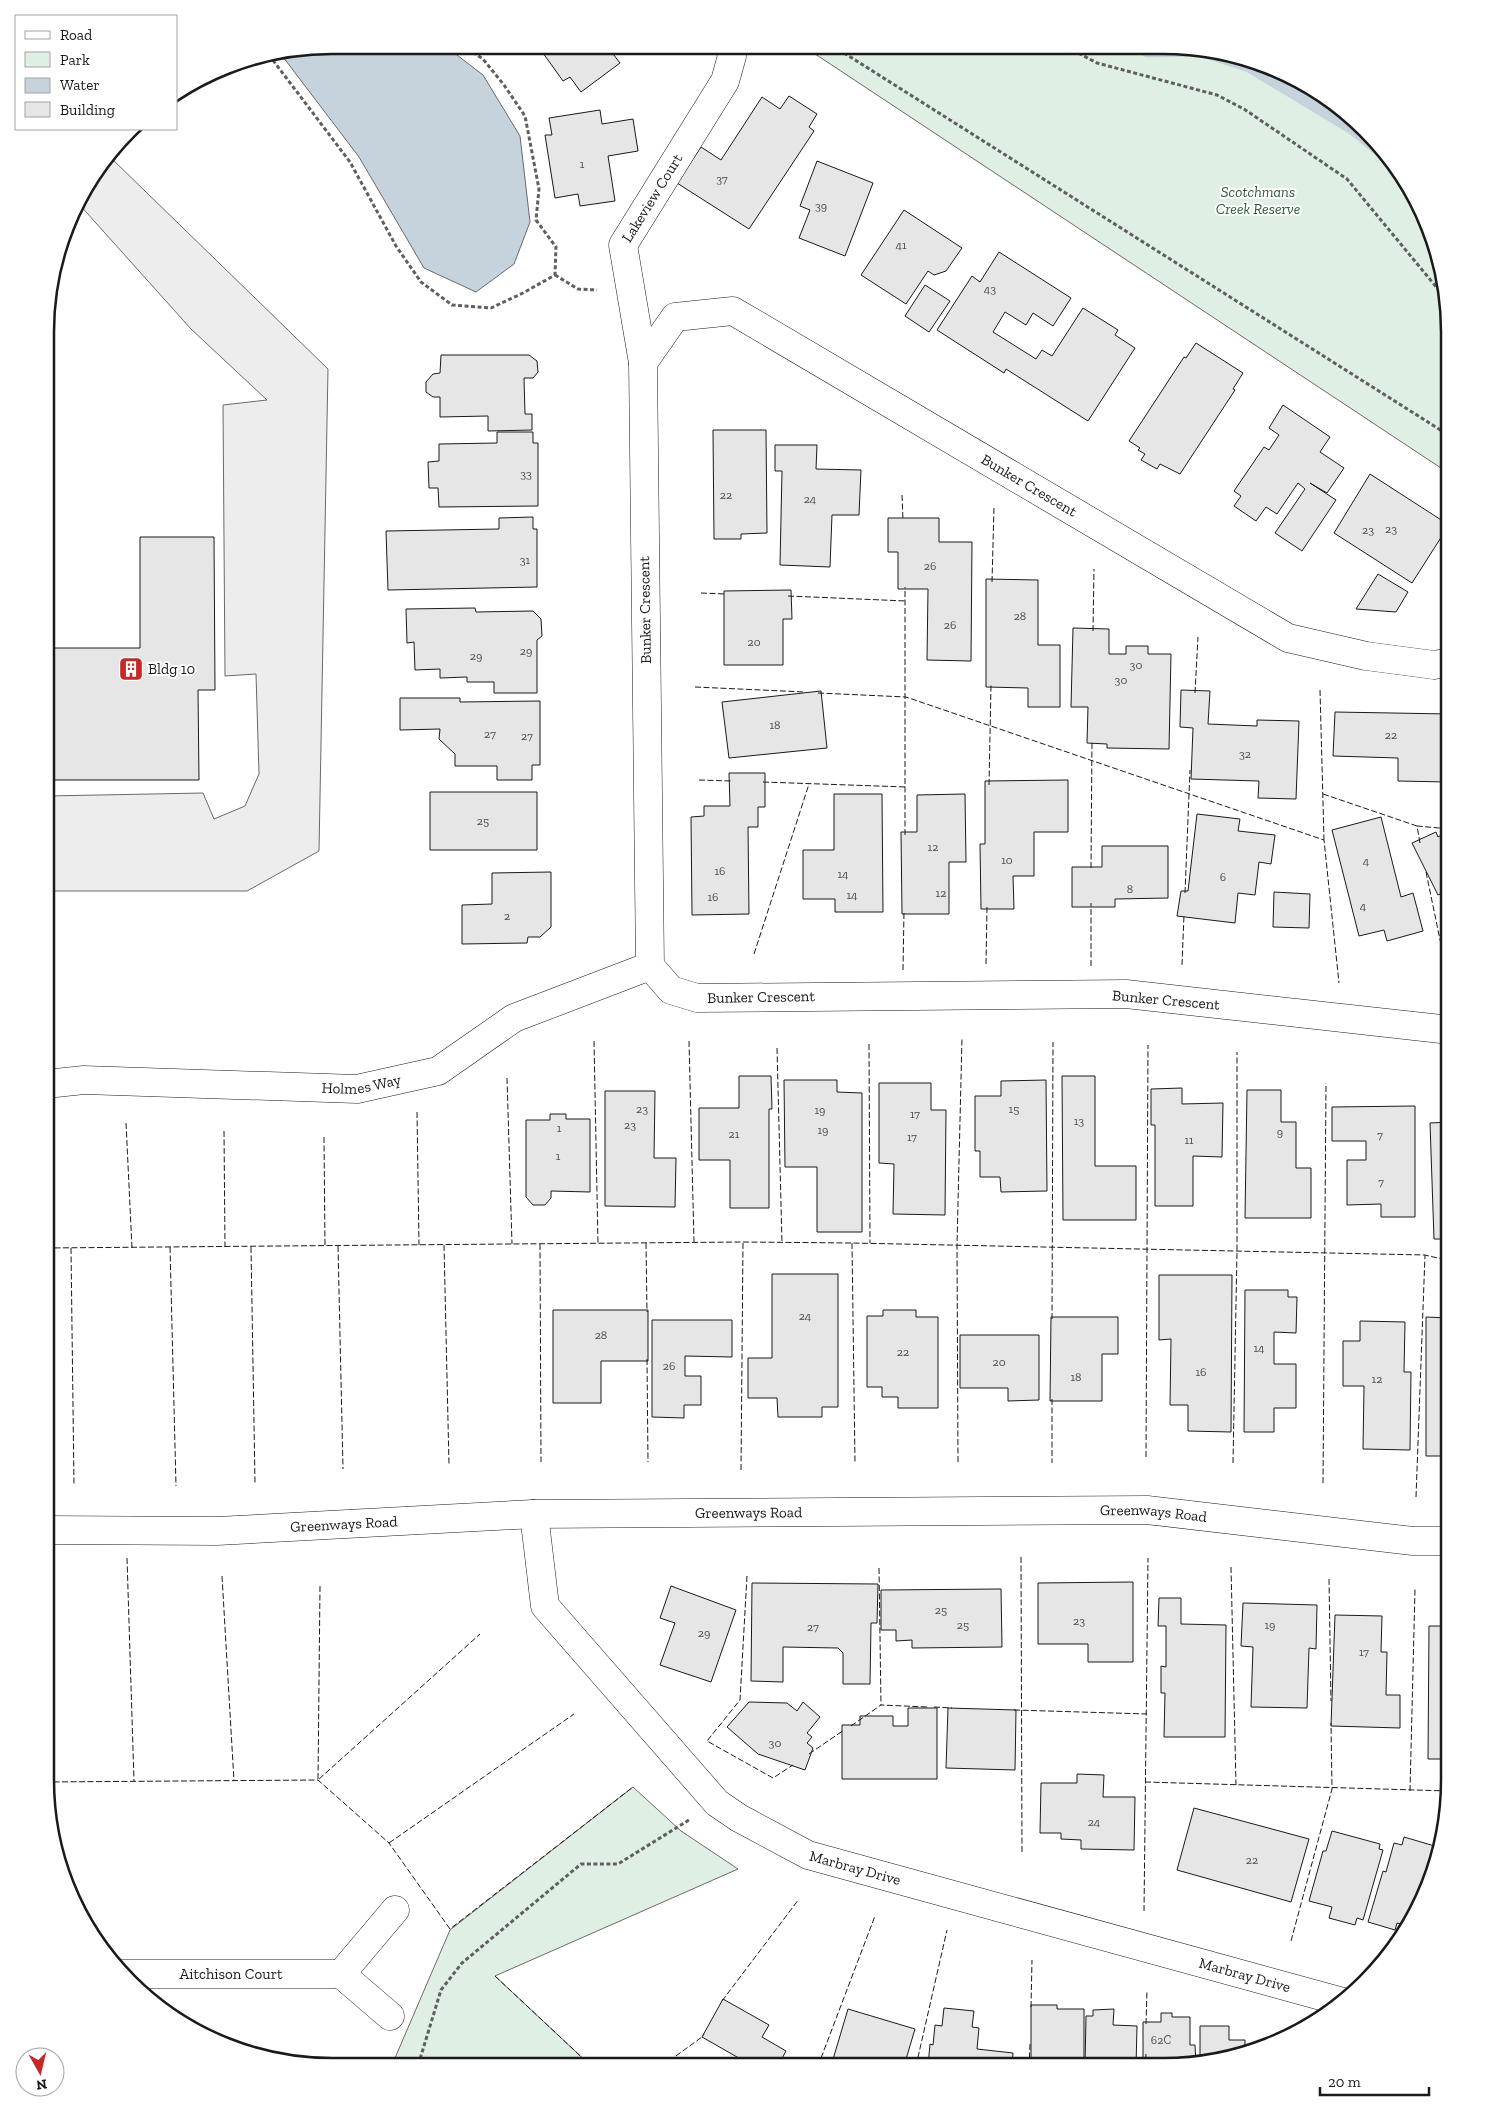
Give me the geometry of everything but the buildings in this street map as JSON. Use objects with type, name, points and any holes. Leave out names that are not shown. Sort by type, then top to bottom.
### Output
[{"type":"street","name":"Lakeview Court","points":[[642,363],[623,245],[725,81],[731,54]]},
{"type":"street","name":"Bunker Crescent","points":[[1441,664],[1434,665],[1366,656],[1288,638],[733,311],[675,317],[642,363],[650,966],[671,990],[697,998],[1126,994],[1441,1029]]},
{"type":"street","name":"Holmes Way","points":[[54,1083],[84,1080],[357,1088],[438,1071],[514,1018],[650,966]]},
{"type":"street","name":"Greenways Road","points":[[54,1530],[217,1531],[534,1514],[1147,1510],[1413,1541],[1441,1541]]},
{"type":"street","name":"Marbray Drive","points":[[534,1514],[545,1606],[717,1803],[739,1818],[808,1855],[1335,2000]]},
{"type":"street","points":[[390,2016],[341,1974],[395,1910]]},
{"type":"street","name":"Aitchison Court","points":[[132,1974],[341,1974]]},
{"type":"path","points":[[476,54],[483,59],[504,85],[525,116],[539,189],[536,220],[556,247],[555,275]]},
{"type":"path","points":[[846,54],[1441,430]]},
{"type":"path","points":[[1080,54],[1097,63],[1217,95],[1244,109],[1347,180],[1438,289]]},
{"type":"path","points":[[273,60],[350,162],[396,246],[421,282],[452,305],[491,308],[523,294],[555,275]]},
{"type":"path","points":[[555,275],[578,289],[630,291]]},
{"type":"path","points":[[420,2058],[441,1990],[462,1963],[581,1864],[618,1864],[717,1803]]},
{"type":"green space","name":"Scotchmans Creek Reserve","points":[[815,54],[1182,54],[1218,59],[1253,68],[1286,82],[1318,101],[1333,111],[1360,135],[1384,162],[1404,192],[1427,242],[1436,277],[1441,313],[1441,468]]},
{"type":"green space","points":[[633,1787],[681,1831],[738,1869],[495,1976],[583,2058],[395,2058],[450,1930]]},
{"type":"shaded area","points":[[113,160],[328,369],[319,851],[247,891],[54,891],[54,796],[203,793],[214,819],[245,806],[259,774],[256,674],[225,676],[223,405],[267,400],[191,329],[83,208]]},
{"type":"water","points":[[313,54],[456,54],[483,75],[520,136],[530,222],[514,264],[476,292],[424,268],[359,157],[284,58]]},
{"type":"waterway","points":[[1244,66],[1352,129],[1362,137]]},
{"type":"fence","points":[[902,495],[903,520]]},
{"type":"fence","points":[[992,582],[994,507]]},
{"type":"fence","points":[[1093,631],[1094,569]]},
{"type":"fence","points":[[905,587],[905,835]]},
{"type":"fence","points":[[701,593],[726,594]]},
{"type":"fence","points":[[788,596],[906,601]]},
{"type":"fence","points":[[1195,693],[1198,637]]},
{"type":"fence","points":[[989,785],[991,685]]},
{"type":"fence","points":[[695,687],[805,692]]},
{"type":"fence","points":[[1320,690],[1324,840]]},
{"type":"fence","points":[[818,693],[906,697],[1324,840],[1339,983]]},
{"type":"fence","points":[[1091,868],[1092,741]]},
{"type":"fence","points":[[1185,893],[1190,770]]},
{"type":"fence","points":[[699,780],[731,781]]},
{"type":"fence","points":[[763,782],[906,787]]},
{"type":"fence","points":[[754,954],[809,784]]},
{"type":"fence","points":[[1323,794],[1417,826]]},
{"type":"fence","points":[[1420,843],[1417,826],[1441,828]]},
{"type":"fence","points":[[1426,872],[1441,944]]},
{"type":"fence","points":[[1091,903],[1091,966]]},
{"type":"fence","points":[[986,964],[987,907]]},
{"type":"fence","points":[[903,970],[904,912]]},
{"type":"fence","points":[[1182,965],[1184,915]]},
{"type":"fence","points":[[958,1462],[957,1245],[962,1038]]},
{"type":"fence","points":[[594,1041],[598,1244]]},
{"type":"fence","points":[[689,1041],[694,1242]]},
{"type":"fence","points":[[1052,1319],[1053,1042]]},
{"type":"fence","points":[[869,1044],[870,1243]]},
{"type":"fence","points":[[1146,1457],[1148,1045]]},
{"type":"fence","points":[[777,1048],[782,1243]]},
{"type":"fence","points":[[1233,1463],[1237,1251],[1237,1052]]},
{"type":"fence","points":[[507,1078],[512,1244]]},
{"type":"fence","points":[[1323,1483],[1326,1083]]},
{"type":"fence","points":[[417,1112],[419,1245]]},
{"type":"fence","points":[[126,1123],[132,1248]]},
{"type":"fence","points":[[224,1131],[225,1247]]},
{"type":"fence","points":[[324,1137],[325,1246]]},
{"type":"fence","points":[[54,1248],[743,1242],[1425,1255],[1441,1259]]},
{"type":"fence","points":[[741,1470],[743,1242]]},
{"type":"fence","points":[[646,1243],[647,1312]]},
{"type":"fence","points":[[852,1243],[855,1463]]},
{"type":"fence","points":[[540,1244],[541,1462]]},
{"type":"fence","points":[[444,1245],[449,1465]]},
{"type":"fence","points":[[338,1246],[343,1469]]},
{"type":"fence","points":[[170,1247],[176,1486]]},
{"type":"fence","points":[[251,1247],[255,1483]]},
{"type":"fence","points":[[71,1248],[74,1486]]},
{"type":"fence","points":[[1416,1497],[1425,1255]]},
{"type":"fence","points":[[647,1359],[648,1462]]},
{"type":"fence","points":[[1052,1399],[1052,1463]]},
{"type":"fence","points":[[1021,1557],[1022,1852]]},
{"type":"fence","points":[[127,1558],[134,1781]]},
{"type":"fence","points":[[1144,1911],[1148,1558]]},
{"type":"fence","points":[[1231,1567],[1236,1785]]},
{"type":"fence","points":[[879,1568],[881,1705]]},
{"type":"fence","points":[[222,1576],[234,1781]]},
{"type":"fence","points":[[747,1576],[740,1700],[707,1741],[773,1778],[793,1765]]},
{"type":"fence","points":[[1329,1579],[1331,1701]]},
{"type":"fence","points":[[320,1586],[318,1780],[480,1634]]},
{"type":"fence","points":[[1410,1791],[1415,1589]]},
{"type":"fence","points":[[851,1726],[881,1705],[927,1707]]},
{"type":"fence","points":[[934,1707],[952,1708]]},
{"type":"fence","points":[[1014,1710],[1147,1714]]},
{"type":"fence","points":[[389,1843],[574,1714]]},
{"type":"fence","points":[[1291,1941],[1332,1789],[1331,1723]]},
{"type":"fence","points":[[809,1754],[844,1730]]},
{"type":"fence","points":[[54,1782],[318,1780],[389,1843],[450,1929],[633,1787]]},
{"type":"fence","points":[[1145,1782],[1441,1791]]},
{"type":"fence","points":[[722,2001],[799,1899]]},
{"type":"fence","points":[[821,2058],[875,1916]]},
{"type":"fence","points":[[918,2058],[947,1930]]},
{"type":"fence","points":[[1031,2007],[1032,1960]]},
{"type":"fence","points":[[495,1976],[583,2058]]},
{"type":"fence","points":[[1146,2024],[1147,1990]]},
{"type":"fence","points":[[673,2058],[704,2034]]},
{"type":"fence","points":[[1029,2058],[1030,2044]]},
{"type":"fence","points":[[1146,2054],[1146,2058]]},
{"type":"place","name":"Bldg 10","points":[[131,669]]}]
